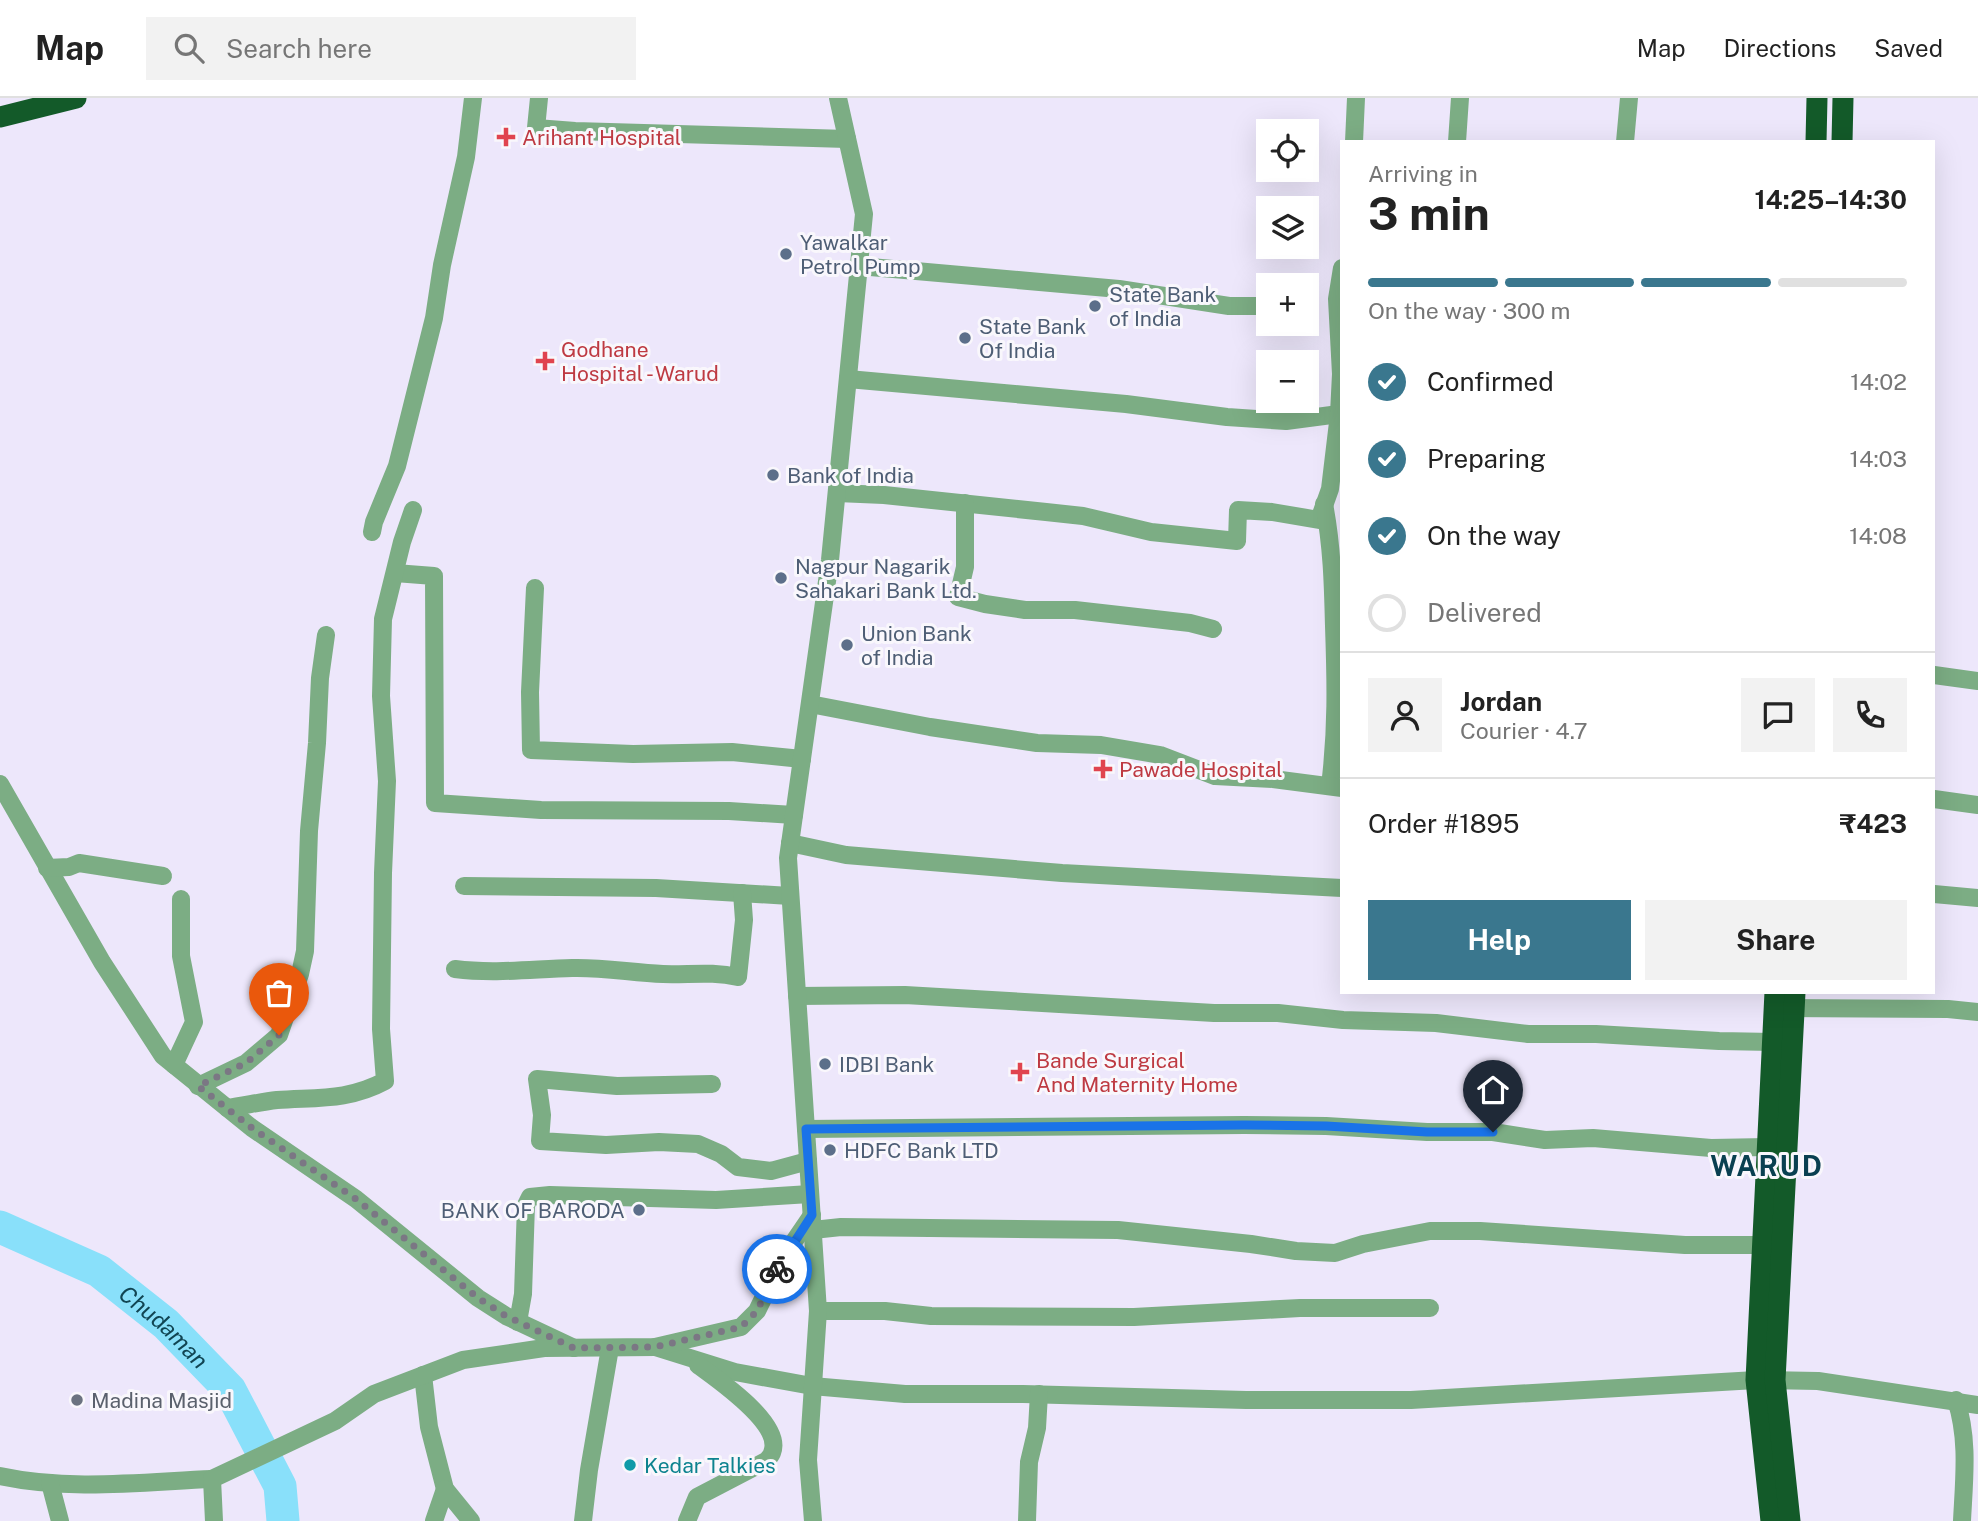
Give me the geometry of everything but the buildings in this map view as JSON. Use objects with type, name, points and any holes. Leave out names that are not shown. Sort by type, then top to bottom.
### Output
[{"type":"highway","points":[[0,117],[76,98]]},
{"type":"highway","points":[[1816,140],[1817,98]]},
{"type":"highway","points":[[1842,140],[1843,98]]},
{"type":"highway","points":[[1771,1521],[1764,1245],[1773,1042],[1785,1000]]},
{"type":"highway","points":[[1785,1000],[1766,1380],[1790,1521]]},
{"type":"street","points":[[372,532],[397,466],[434,318],[442,265],[466,157],[473,98]]},
{"type":"street","points":[[538,98],[536,128],[847,139]]},
{"type":"street","points":[[813,1521],[808,1460],[818,1311],[788,858],[830,560],[864,214],[838,98]]},
{"type":"street","points":[[1354,140],[1356,98]]},
{"type":"street","points":[[1457,140],[1460,98]]},
{"type":"street","points":[[1625,140],[1629,98]]},
{"type":"street","points":[[859,266],[1118,289],[1229,306],[1256,306]]},
{"type":"street","points":[[837,493],[884,495],[1083,516],[1151,532],[1237,541],[1238,510],[1272,512],[1319,520],[1330,489],[1339,414],[1337,299],[1340,280]]},
{"type":"street","points":[[848,379],[1126,404],[1227,417],[1286,421],[1339,414]]},
{"type":"street","points":[[965,503],[965,567],[958,597],[1025,610],[1075,610],[1190,623],[1213,629]]},
{"type":"street","points":[[810,705],[1037,743],[1101,745],[1160,755],[1216,776],[1273,779],[1336,787],[1337,692],[1331,540],[1324,504]]},
{"type":"street","points":[[227,1108],[277,1100],[314,1100],[366,1091],[385,1081],[380,1029],[387,780],[381,696],[383,618],[413,510]]},
{"type":"street","points":[[395,573],[434,576],[435,803],[541,810],[729,811],[794,815]]},
{"type":"street","points":[[535,588],[530,692],[531,750],[633,754],[732,751],[802,759]]},
{"type":"street","points":[[198,1086],[246,1063],[279,1035],[300,974],[305,951],[309,831],[320,678],[326,635]]},
{"type":"street","points":[[1935,675],[1978,681]]},
{"type":"street","points":[[0,784],[124,997],[163,1056],[227,1108],[356,1199],[478,1298],[518,1322],[574,1348]]},
{"type":"street","points":[[1935,799],[1978,805]]},
{"type":"street","points":[[790,843],[846,855],[1062,873],[1340,888]]},
{"type":"street","points":[[47,868],[69,867],[79,863],[163,876]]},
{"type":"street","points":[[464,886],[656,888],[790,896]]},
{"type":"street","points":[[455,969],[616,969],[662,974],[718,972],[737,977],[744,920],[742,893]]},
{"type":"street","points":[[1935,894],[1978,898]]},
{"type":"street","points":[[174,1065],[194,1022],[181,956],[181,899]]},
{"type":"street","points":[[797,996],[905,995],[1214,1013],[1278,1013],[1343,1020],[1436,1023],[1528,1034],[1596,1034],[1773,1042]]},
{"type":"street","points":[[1785,1000],[1863,1008],[1978,1012]]},
{"type":"street","points":[[712,1084],[617,1086],[537,1079],[542,1115],[540,1141],[606,1145],[659,1142],[698,1144],[721,1154],[737,1167],[771,1171],[808,1161]]},
{"type":"street","points":[[806,1129],[1326,1126],[1427,1132],[1493,1132],[1545,1140],[1593,1138],[1711,1148],[1767,1147]]},
{"type":"street","points":[[518,1322],[523,1294],[526,1205],[530,1197],[551,1195],[716,1200],[810,1194]]},
{"type":"street","points":[[812,1222],[841,1227],[1118,1230],[1296,1251],[1335,1253],[1363,1244],[1430,1231],[1480,1231],[1685,1245],[1764,1245]]},
{"type":"street","points":[[0,1476],[35,1483],[212,1479],[335,1421],[374,1394],[463,1360],[544,1348],[655,1347],[741,1327],[757,1311],[783,1256],[812,1222]]},
{"type":"street","points":[[818,1311],[885,1311],[932,1316],[1134,1317],[1300,1308],[1430,1308]]},
{"type":"street","points":[[655,1347],[735,1372],[812,1386],[905,1394],[1411,1400],[1766,1380],[1818,1381],[1978,1405]]},
{"type":"street","points":[[583,1521],[610,1349]]},
{"type":"street","points":[[687,1521],[697,1497],[766,1461],[773,1452],[773,1439],[765,1423],[750,1406],[690,1358]]},
{"type":"street","points":[[422,1375],[429,1427],[445,1489],[471,1521]]},
{"type":"street","points":[[1027,1521],[1029,1462],[1037,1428],[1040,1394]]},
{"type":"street","points":[[1955,1401],[1962,1420],[1965,1444],[1962,1521]]},
{"type":"street","points":[[212,1479],[214,1521]]},
{"type":"street","points":[[50,1483],[60,1521]]},
{"type":"street","points":[[435,1521],[445,1489]]},
{"type":"waterway","name":"Chudaman","points":[[0,1227],[99,1271],[166,1324],[230,1390],[280,1486],[283,1521]]},
{"type":"way so far","points":[[279,1035],[246,1063],[198,1086],[252,1128],[356,1199],[478,1298],[518,1322],[574,1348],[655,1347],[741,1327],[757,1311],[777,1269]]},
{"type":"place","name":"Arihant Hospital","points":[[506,137]]},
{"type":"place","name":"Yawalkar Petrol Pump","points":[[786,254]]},
{"type":"place","name":"State Bank of India","points":[[1095,306]]},
{"type":"place","name":"State Bank Of India","points":[[965,338]]},
{"type":"place","name":"Godhane Hospital - Warud","points":[[545,361]]},
{"type":"place","name":"Bank of India","points":[[773,475]]},
{"type":"place","name":"Nagpur Nagarik Sahakari Bank Ltd.","points":[[781,578]]},
{"type":"place","name":"Union Bank of India","points":[[847,645]]},
{"type":"place","name":"Pawade Hospital","points":[[1103,769]]},
{"type":"place","name":"IDBI Bank","points":[[825,1064]]},
{"type":"place","name":"Bande Surgical And Maternity Home","points":[[1020,1072]]},
{"type":"place","name":"HDFC Bank LTD","points":[[830,1150]]},
{"type":"place","name":"BANK OF BARODA","points":[[639,1210]]},
{"type":"place","name":"Madina Masjid","points":[[77,1400]]},
{"type":"place","name":"Kedar Talkies","points":[[630,1465]]},
{"type":"district","name":"WARUD","points":[[1767,1165]]},
{"type":"route","points":[[777,1269],[812,1215],[806,1129],[1244,1125],[1493,1132]]}]
